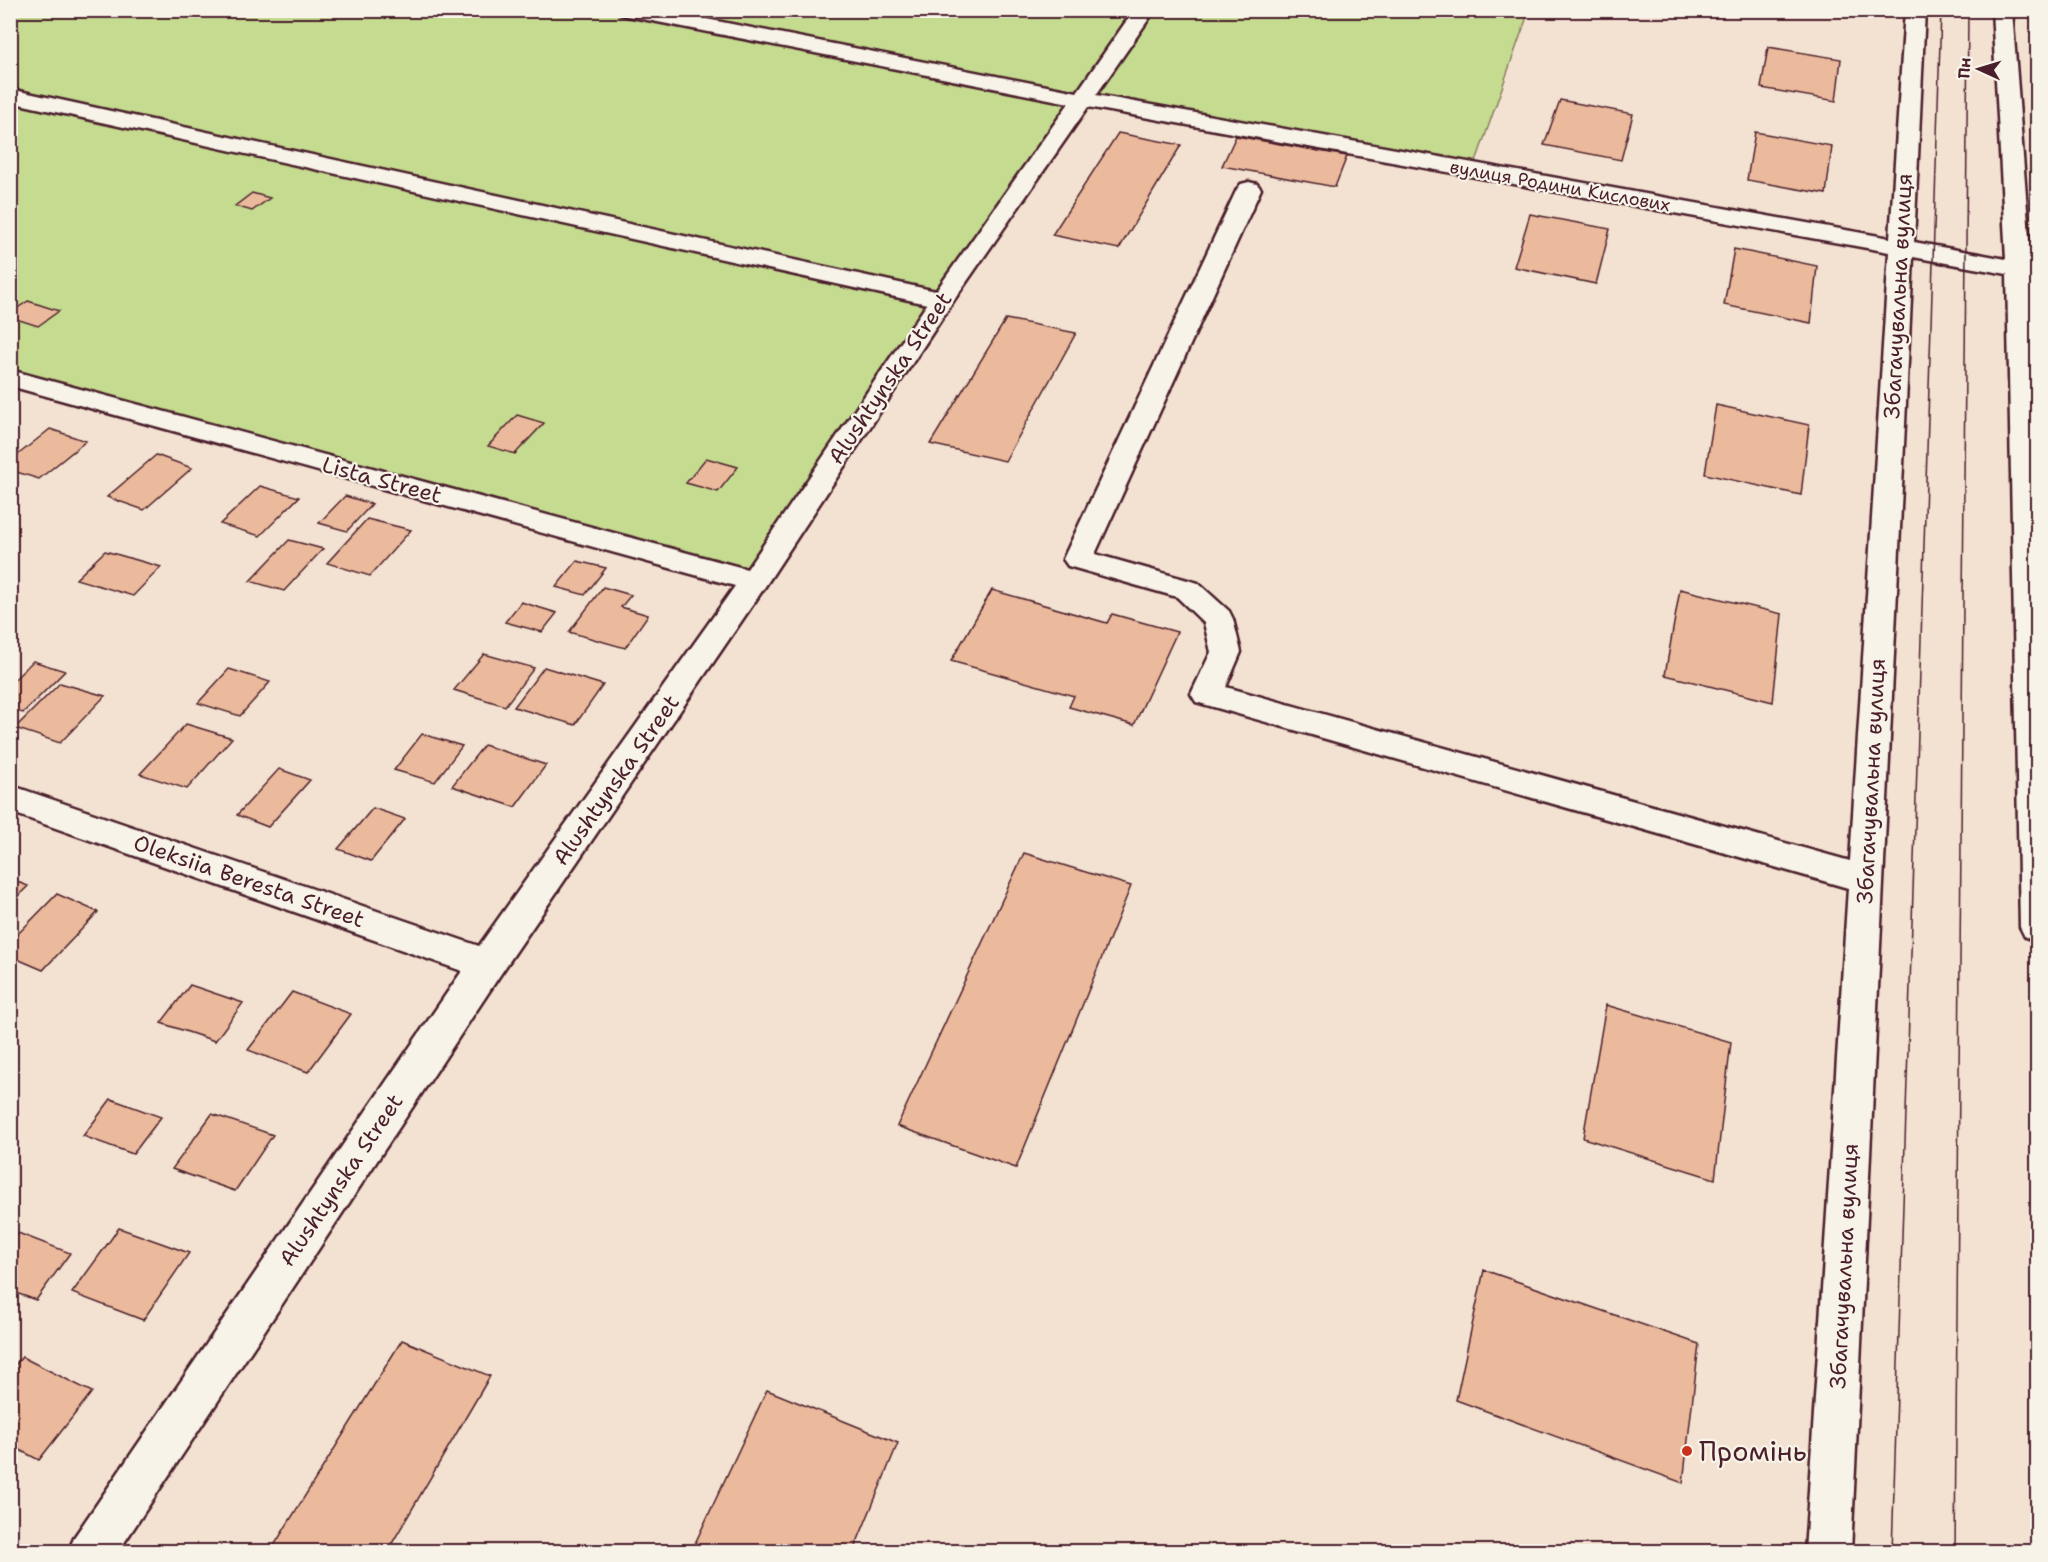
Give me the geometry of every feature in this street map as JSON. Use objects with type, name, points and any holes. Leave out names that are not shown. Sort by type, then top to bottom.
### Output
[{"type":"street","name":"вулиця Родини Кислових","points":[[627,10],[1082,99],[2028,270]]},
{"type":"street","name":"Alushtynska Street","points":[[90,1551],[487,964],[754,581],[942,300],[1145,10]]},
{"type":"street","name":"Збагачувальна вулиця","points":[[1828,1551],[1915,10]]},
{"type":"street","points":[[2002,10],[2028,270],[2037,927]]},
{"type":"street","points":[[10,95],[942,300]]},
{"type":"street","points":[[1249,189],[1078,559],[1187,590],[1218,618],[1226,652],[1207,694],[1865,879]]},
{"type":"street","name":"Lista Street","points":[[10,378],[754,581]]},
{"type":"street","name":"Oleksiia Beresta Street","points":[[10,798],[487,964]]},
{"type":"green space","points":[[10,11],[1529,11],[1473,170],[1082,99],[754,581],[11,378]]},
{"type":"building","points":[[1768,47],[1841,59],[1836,101],[1761,88]]},
{"type":"building","points":[[1560,100],[1633,114],[1621,160],[1544,145]]},
{"type":"building","points":[[1755,132],[1832,146],[1826,194],[1747,180]]},
{"type":"building","points":[[1118,133],[1181,145],[1119,249],[1052,235]]},
{"type":"building","points":[[1236,136],[1347,156],[1335,187],[1222,166]]},
{"type":"building","points":[[252,193],[270,198],[252,211],[235,206]]},
{"type":"building","points":[[1530,214],[1610,229],[1596,284],[1514,267]]},
{"type":"building","points":[[1734,249],[1817,266],[1811,323],[1724,305]]},
{"type":"building","points":[[28,301],[59,311],[38,326],[10,317],[10,313]]},
{"type":"building","points":[[1006,319],[1076,333],[1005,461],[930,444]]},
{"type":"building","points":[[1716,405],[1809,425],[1801,495],[1705,474]]},
{"type":"building","points":[[517,415],[544,423],[515,454],[488,446]]},
{"type":"building","points":[[50,429],[86,441],[39,479],[10,470],[10,461]]},
{"type":"building","points":[[156,455],[192,468],[144,510],[107,497]]},
{"type":"building","points":[[706,458],[738,467],[718,492],[686,483]]},
{"type":"building","points":[[260,486],[299,497],[260,536],[220,524]]},
{"type":"building","points":[[345,496],[372,504],[347,531],[319,523]]},
{"type":"building","points":[[367,519],[411,530],[370,576],[327,563]]},
{"type":"building","points":[[289,540],[323,549],[284,591],[250,581]]},
{"type":"building","points":[[105,551],[161,567],[133,596],[76,579]]},
{"type":"building","points":[[577,561],[606,568],[585,595],[556,587]]},
{"type":"building","points":[[603,587],[631,595],[621,607],[648,615],[625,648],[569,632]]},
{"type":"building","points":[[1680,589],[1782,614],[1773,702],[1665,675]]},
{"type":"building","points":[[992,590],[1107,623],[1112,614],[1177,632],[1134,725],[1069,707],[1074,696],[951,661]]},
{"type":"building","points":[[521,602],[557,613],[542,632],[505,622]]},
{"type":"building","points":[[484,654],[534,668],[505,706],[454,690]]},
{"type":"building","points":[[33,661],[65,671],[23,713],[10,709],[10,684]]},
{"type":"building","points":[[544,667],[603,685],[575,725],[514,707]]},
{"type":"building","points":[[229,669],[270,682],[240,716],[198,703]]},
{"type":"building","points":[[60,683],[105,696],[60,743],[15,728]]},
{"type":"building","points":[[186,724],[232,738],[187,789],[140,774]]},
{"type":"building","points":[[422,734],[462,746],[435,782],[394,770]]},
{"type":"building","points":[[484,745],[546,765],[515,807],[452,786]]},
{"type":"building","points":[[279,769],[310,780],[268,827],[237,815]]},
{"type":"building","points":[[373,808],[405,819],[371,861],[338,849]]},
{"type":"building","points":[[1024,853],[1131,886],[1016,1168],[897,1126]]},
{"type":"building","points":[[10,879],[28,886],[10,904]]},
{"type":"building","points":[[57,894],[98,912],[43,970],[10,956],[10,942]]},
{"type":"building","points":[[190,985],[243,1003],[215,1041],[161,1023]]},
{"type":"building","points":[[292,992],[351,1014],[308,1072],[248,1050]]},
{"type":"building","points":[[1606,1005],[1731,1042],[1715,1179],[1583,1138]]},
{"type":"building","points":[[111,1099],[161,1117],[133,1154],[83,1136]]},
{"type":"building","points":[[212,1114],[273,1135],[235,1191],[172,1169]]},
{"type":"building","points":[[119,1228],[189,1253],[143,1320],[72,1293]]},
{"type":"building","points":[[18,1233],[70,1253],[36,1300],[10,1291],[10,1243]]},
{"type":"building","points":[[1484,1270],[1699,1344],[1683,1483],[1456,1400]]},
{"type":"building","points":[[402,1340],[490,1376],[387,1552],[270,1552]]},
{"type":"building","points":[[22,1357],[92,1392],[39,1460],[10,1445],[10,1371]]},
{"type":"building","points":[[767,1390],[898,1443],[853,1552],[691,1552]]},
{"type":"tram line","points":[[1892,1552],[1941,10]]},
{"type":"tram line","points":[[1955,1552],[1968,10]]},
{"type":"place","name":"Промінь","points":[[1687,1451]]}]
